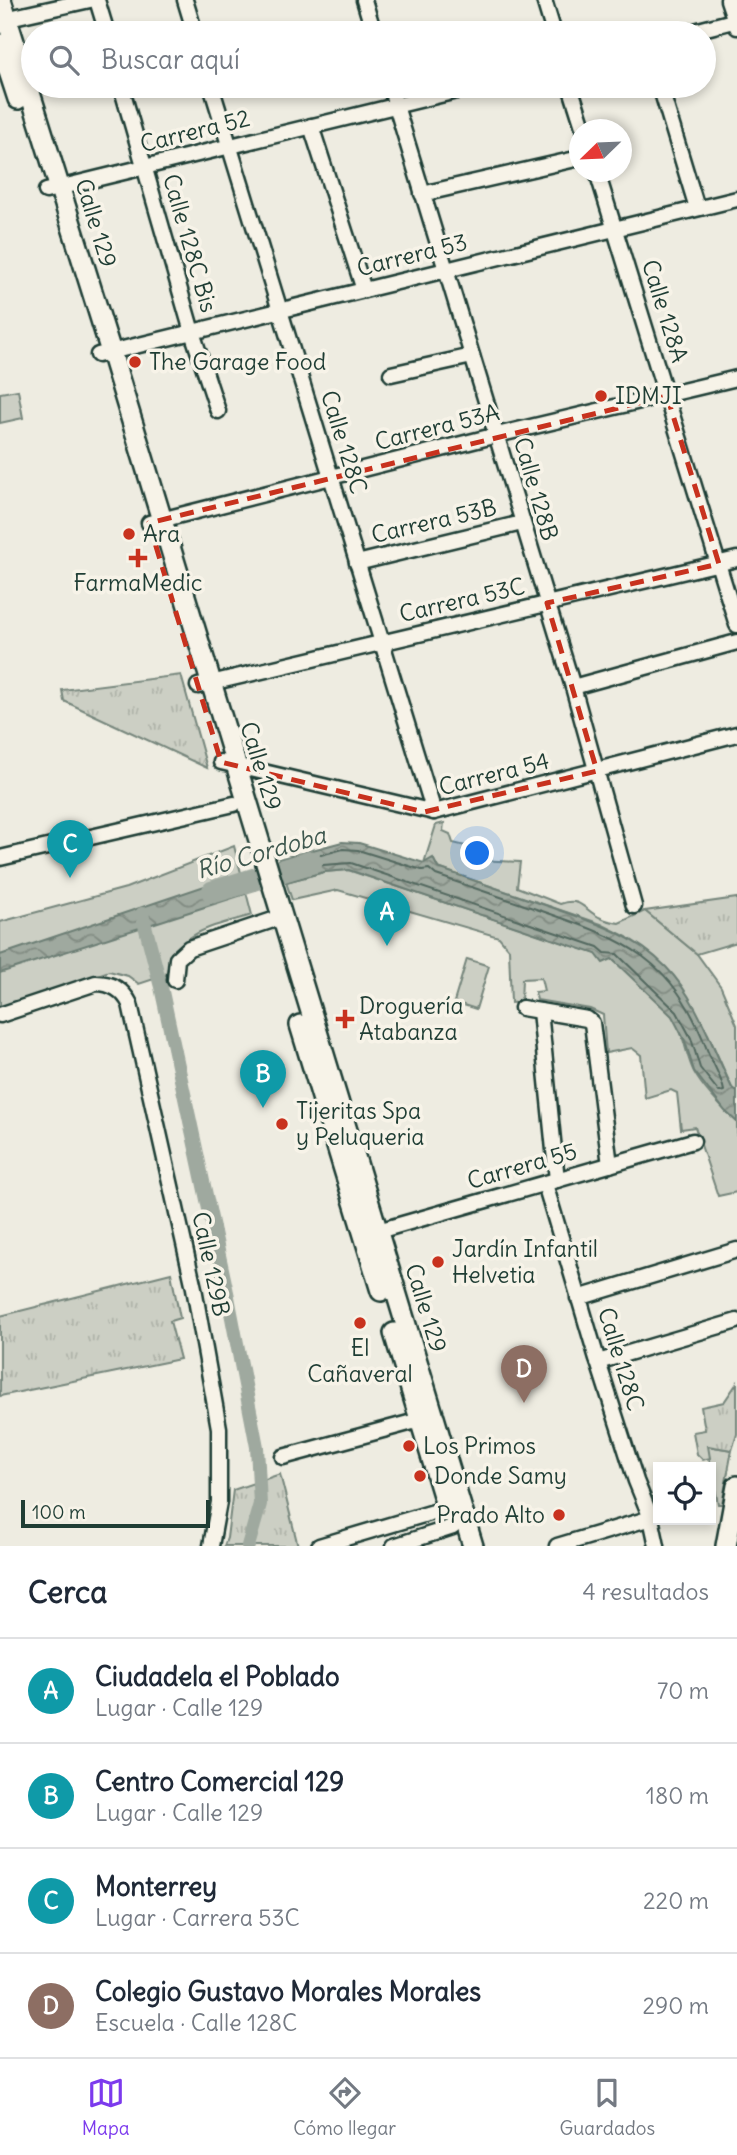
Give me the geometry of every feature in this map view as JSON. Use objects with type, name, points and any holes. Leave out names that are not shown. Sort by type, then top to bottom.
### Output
[{"type":"main road","name":"Calle 129","points":[[2,13],[21,79]]},
{"type":"main road","name":"Calle 129","points":[[0,44],[53,190]]},
{"type":"main road","name":"Calle 129","points":[[26,98],[370,1233],[473,1546]]},
{"type":"main road","name":"Calle 129","points":[[228,764],[234,804],[252,844]]},
{"type":"main road","name":"Calle 129","points":[[370,1233],[420,1420],[459,1546]]},
{"type":"main road","points":[[726,1546],[737,1486]]},
{"type":"street","points":[[2,13],[90,0]]},
{"type":"street","points":[[97,0],[103,21]]},
{"type":"street","points":[[185,0],[191,21]]},
{"type":"street","points":[[364,0],[370,21]]},
{"type":"street","points":[[544,0],[550,21]]},
{"type":"street","points":[[716,27],[736,23],[728,0]]},
{"type":"street","name":"Calle 128C Bis","points":[[124,98],[192,332],[218,411]]},
{"type":"street","name":"Calle 128C","points":[[215,98],[434,812]]},
{"type":"street","name":"Calle 128B","points":[[394,98],[573,687],[634,906]]},
{"type":"street","name":"Carrera 52","points":[[53,190],[428,98]]},
{"type":"street","points":[[574,98],[580,119]]},
{"type":"street","points":[[664,98],[697,208]]},
{"type":"street","points":[[311,126],[364,290]]},
{"type":"street","points":[[422,194],[569,160]]},
{"type":"street","name":"Calle 128A","points":[[600,182],[737,625]]},
{"type":"street","name":"Carrera 53","points":[[104,354],[737,199]]},
{"type":"street","points":[[391,374],[472,356]]},
{"type":"street","name":"Carrera 53A","points":[[155,522],[497,435],[737,378]]},
{"type":"street","name":"Carrera 53B","points":[[357,563],[522,523]]},
{"type":"street","name":"Carrera 53C","points":[[204,685],[737,559]]},
{"type":"street","points":[[573,687],[737,642]]},
{"type":"street","name":"Carrera 54","points":[[228,764],[434,812],[737,734]]},
{"type":"street","points":[[0,858],[234,804]]},
{"type":"street","points":[[175,980],[177,959],[189,948],[273,911]]},
{"type":"street","name":"Calle 129B","points":[[0,1015],[96,983],[106,983],[125,995],[133,1016],[194,1288],[219,1429],[219,1502],[211,1546]]},
{"type":"street","points":[[522,1008],[587,1019],[593,1023],[610,1165]]},
{"type":"street","name":"Calle 128C","points":[[540,1011],[551,1182],[578,1298],[636,1482],[652,1518],[657,1546]]},
{"type":"street","name":"Carrera 55","points":[[370,1233],[693,1141]]},
{"type":"street","points":[[578,1298],[737,1250]]},
{"type":"street","points":[[598,1362],[737,1321]]},
{"type":"street","points":[[283,1457],[420,1420]]},
{"type":"street","points":[[319,1546],[450,1517]]},
{"type":"street","points":[[394,1546],[450,1517]]},
{"type":"street","points":[[557,1546],[652,1518]]},
{"type":"highlighted area","points":[[667,396],[719,564],[547,603],[597,771],[424,812],[221,762],[149,523]]},
{"type":"green space","points":[[18,390],[23,418],[0,423],[0,393]]},
{"type":"green space","points":[[181,675],[207,768],[64,701],[62,690]]},
{"type":"green space","points":[[444,823],[443,831],[450,834],[453,843],[474,848],[479,860],[520,862],[517,887],[560,904],[578,903],[595,915],[619,923],[645,911],[697,954],[721,987],[737,1025],[737,1092],[732,1088],[708,1034],[627,937],[601,924],[438,868],[433,859],[424,863],[436,825]]},
{"type":"green space","points":[[234,846],[252,915],[211,927],[187,940],[171,960],[166,975],[139,984],[128,976],[109,971],[0,1008],[0,922],[126,888]]},
{"type":"green space","points":[[348,870],[612,959],[666,1008],[680,1030],[698,1079],[737,1122],[737,1192],[718,1196],[695,1127],[681,1129],[677,1093],[671,1090],[645,1098],[641,1055],[632,1048],[606,1053],[603,1015],[590,1009],[537,1000],[535,992],[544,991],[541,978],[522,979],[521,1002],[511,1003],[509,949],[499,937],[338,890],[292,900],[286,882],[324,872]]},
{"type":"green space","points":[[737,898],[737,942],[697,954],[645,911]]},
{"type":"green space","points":[[467,959],[489,966],[476,1009],[454,1002]]},
{"type":"green space","points":[[171,1273],[180,1318],[170,1321],[180,1359],[0,1396],[0,1316]]},
{"type":"green space","points":[[737,1383],[737,1434],[732,1450],[708,1446],[710,1458],[703,1460],[697,1454],[693,1432],[705,1430],[701,1407],[724,1402]]},
{"type":"green space","points":[[707,1446],[732,1450],[722,1504],[718,1504],[716,1493],[716,1462],[710,1462]]},
{"type":"green space","points":[[280,1474],[298,1546],[224,1546],[233,1490]]},
{"type":"water","points":[[342,842],[359,843],[424,863],[433,858],[438,868],[590,921],[638,944],[666,967],[696,1009],[732,1088],[737,1092],[737,1122],[694,1071],[685,1041],[672,1016],[612,959],[603,963],[596,954],[349,870],[324,872],[286,882],[279,859]]},
{"type":"water","points":[[240,874],[245,894],[0,973],[0,955]]},
{"type":"waterway","name":"Río Cordoba","points":[[213,892],[311,862]]},
{"type":"waterway","points":[[142,914],[161,987],[228,1297],[257,1447],[260,1504],[248,1546]]},
{"type":"place","name":"The Garage Food","points":[[135,362]]},
{"type":"place","name":"IDMJI","points":[[601,396]]},
{"type":"place","name":"Ara","points":[[129,534]]},
{"type":"place","name":"FarmaMedic","points":[[138,558]]},
{"type":"place","name":"Monterrey","points":[[70,878]]},
{"type":"place","name":"Ciudadela el Poblado","points":[[387,946]]},
{"type":"place","name":"Droguería Atabanza","points":[[345,1019]]},
{"type":"place","name":"Centro Comercial 129","points":[[263,1108]]},
{"type":"place","name":"Tijeritas Spa y Peluqueria","points":[[282,1124]]},
{"type":"place","name":"Jardín Infantil Helvetia","points":[[438,1262]]},
{"type":"place","name":"El Cañaveral","points":[[360,1323]]},
{"type":"place","name":"Colegio Gustavo Morales Morales","points":[[524,1403]]},
{"type":"place","name":"Los Primos","points":[[409,1446]]},
{"type":"place","name":"Donde Samy","points":[[420,1476]]},
{"type":"place","name":"Prado Alto","points":[[559,1515]]}]
